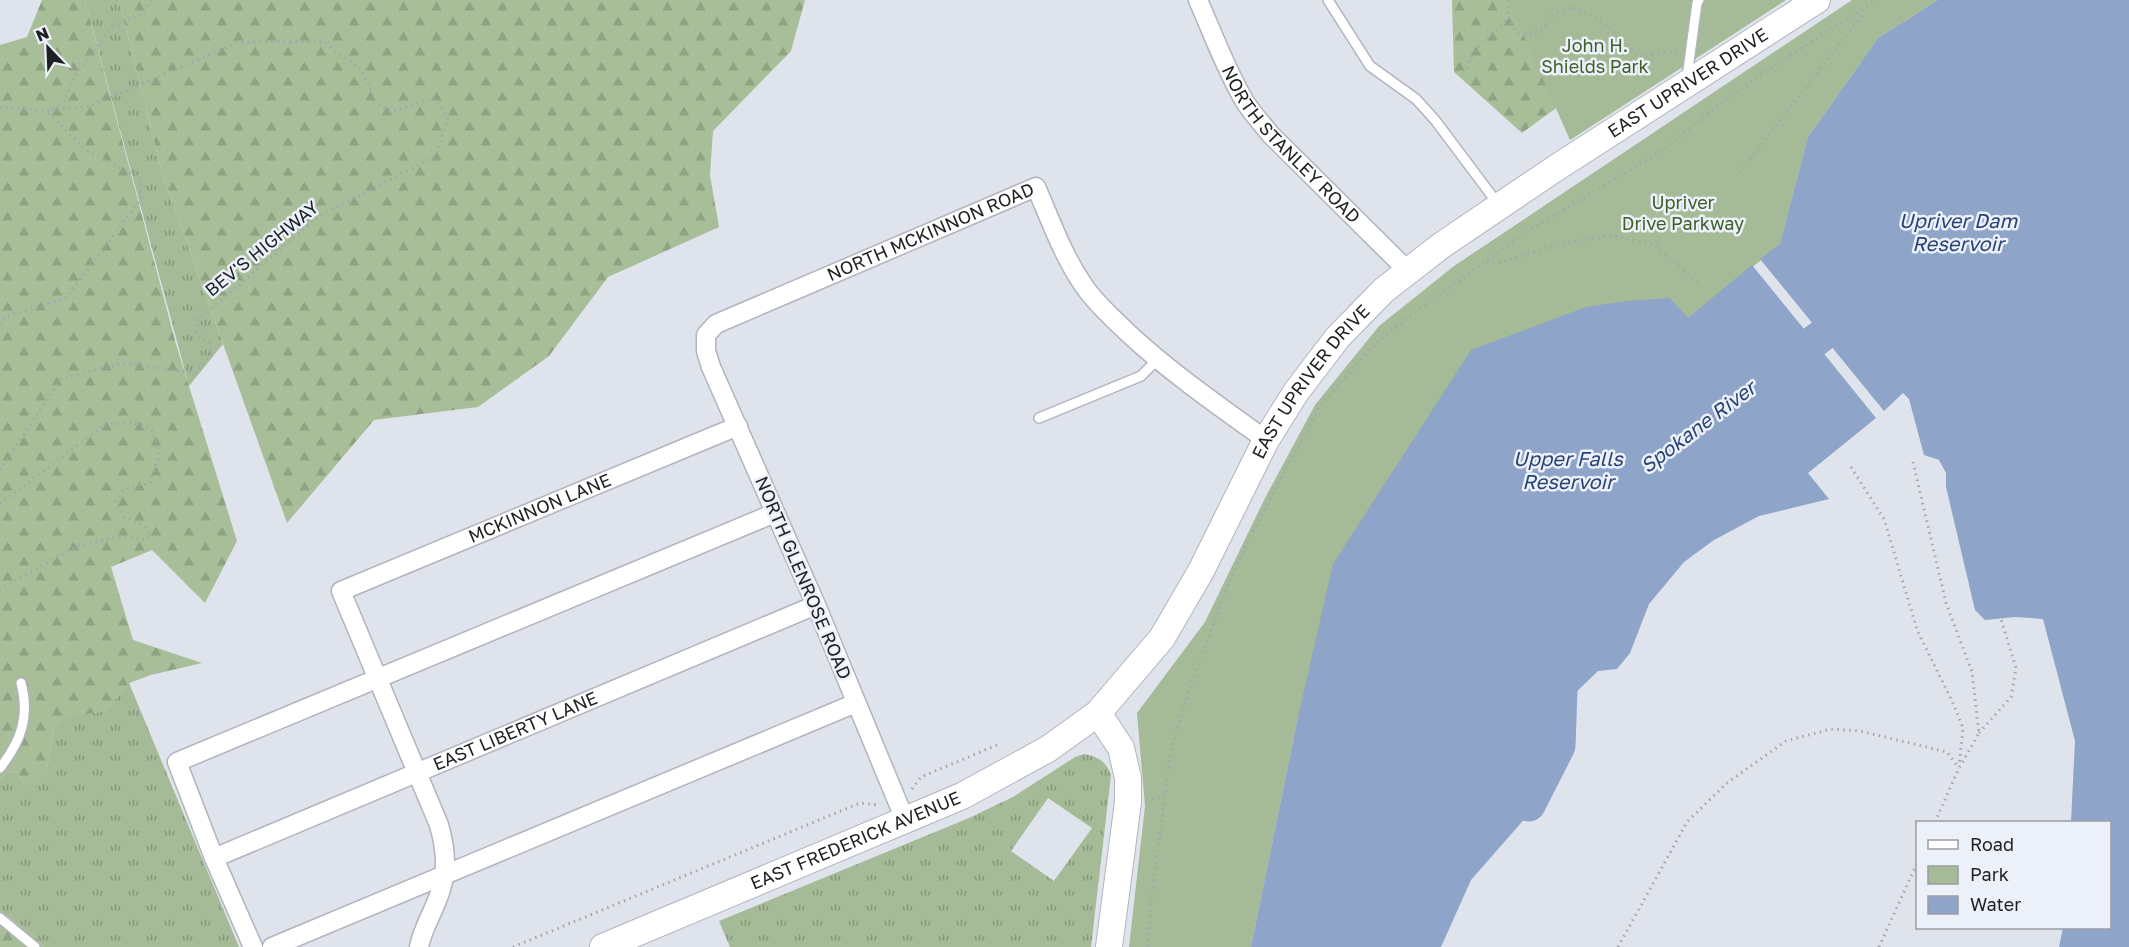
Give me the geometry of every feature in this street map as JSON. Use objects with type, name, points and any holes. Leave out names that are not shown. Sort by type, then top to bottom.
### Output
[{"type":"main road","name":"EAST UPRIVER DRIVE","points":[[1098,713],[1162,638],[1202,571],[1266,440],[1296,392],[1338,337],[1384,290],[1442,245],[1500,206],[1817,0]]},
{"type":"main road","name":"EAST FREDERICK AVENUE","points":[[603,947],[962,796],[1039,754],[1098,713]]},
{"type":"main road","points":[[1098,713],[1121,748],[1128,778],[1128,802],[1109,947]]},
{"type":"street","name":"NORTH STANLEY ROAD","points":[[1198,0],[1224,62],[1245,101],[1258,119],[1271,135],[1408,271]]},
{"type":"street","name":"NORTH MCKINNON ROAD","points":[[706,335],[716,324],[1036,187],[1069,261],[1085,288],[1104,311],[1201,394],[1266,440]]},
{"type":"street","name":"NORTH GLENROSE ROAD","points":[[706,335],[706,351],[711,367],[816,605],[905,820]]},
{"type":"street","name":"MCKINNON LANE","points":[[377,679],[341,591],[738,426]]},
{"type":"street","points":[[253,947],[214,858],[177,762],[775,513]]},
{"type":"street","name":"EAST LIBERTY LANE","points":[[214,858],[816,605]]},
{"type":"street","points":[[377,679],[439,825],[446,849],[444,875],[437,902],[422,931],[419,947]]},
{"type":"street","points":[[272,947],[856,703]]},
{"type":"lane","points":[[1328,0],[1370,66],[1416,99],[1435,120],[1500,206]]},
{"type":"lane","points":[[1686,85],[1699,0]]},
{"type":"lane","points":[[1039,418],[1141,376],[1158,359]]},
{"type":"lane","points":[[0,768],[16,747],[22,726],[26,700],[21,683]]},
{"type":"lane","points":[[0,918],[35,947]]},
{"type":"path","points":[[0,107],[47,111],[63,103],[77,72],[113,26],[141,14],[153,0]]},
{"type":"path","points":[[1508,0],[1508,20],[1519,33],[1529,35],[1544,29],[1553,15],[1570,7],[1590,13],[1615,32],[1639,57],[1691,48]]},
{"type":"path","points":[[1148,947],[1171,750],[1191,684],[1222,599],[1271,494],[1320,406],[1367,352],[1403,321],[1524,233],[1663,150],[1763,73],[1877,0]]},
{"type":"path","points":[[1739,173],[1858,21],[1864,9]]},
{"type":"path","points":[[1467,68],[1475,50],[1508,20]]},
{"type":"path","name":"BEV'S HIGHWAY","points":[[0,470],[61,379],[123,363],[195,373],[212,354],[209,342],[196,332],[198,320],[319,216],[436,156],[448,116],[433,98],[390,112],[376,102],[362,70],[324,42],[239,42],[90,106],[47,111]]},
{"type":"path","points":[[0,324],[4,318],[66,298],[141,199],[140,177],[84,149],[47,111]]},
{"type":"path","points":[[1485,262],[1497,263],[1566,243],[1610,235],[1654,244],[1698,284]]},
{"type":"path","points":[[0,504],[104,425],[132,422],[152,430],[159,455],[150,483],[124,489],[116,501],[124,517],[144,525],[150,535],[146,540],[120,536],[76,547],[0,589]]},
{"type":"path","points":[[1913,462],[1946,603],[1972,672],[1979,733]]},
{"type":"path","points":[[1851,467],[1884,519],[1917,630],[1963,728],[1959,768]]},
{"type":"path","points":[[1935,821],[1959,768],[1979,733],[2011,697],[2016,668],[2001,619]]},
{"type":"path","points":[[1618,947],[1687,822],[1727,783],[1786,741],[1831,729],[1860,730],[1947,752],[1959,768]]},
{"type":"path","points":[[914,788],[921,777],[997,745]]},
{"type":"path","points":[[1152,799],[1165,794]]},
{"type":"path","points":[[513,947],[860,803],[880,805]]},
{"type":"path","points":[[1880,947],[1916,863]]},
{"type":"green space","points":[[42,0],[85,0],[176,344],[237,541],[205,603],[152,550],[111,567],[133,640],[202,663],[151,675],[129,683],[105,711],[65,718],[55,725],[46,774],[35,786],[24,783],[16,772],[6,773],[0,779],[0,45],[27,37]]},
{"type":"green space","points":[[85,0],[119,0],[162,173],[223,344],[189,386]]},
{"type":"green space","points":[[119,0],[805,0],[791,51],[713,131],[710,175],[719,227],[608,277],[549,356],[478,407],[374,420],[287,523],[162,173]]},
{"type":"green space","points":[[1452,0],[1659,0],[1645,43],[1522,133],[1454,72]]},
{"type":"green space","name":"John H. Shields Park","points":[[1508,0],[1786,0],[1570,140]]},
{"type":"green space","name":"Upriver Drive Parkway","points":[[1852,0],[1938,0],[1878,38],[1808,137],[1780,245],[1687,319],[1670,298],[1298,717],[1251,947],[1129,947],[1145,806],[1137,713],[1205,622],[1265,498],[1315,405],[1379,326],[1454,266]]},
{"type":"green space","points":[[129,683],[239,947],[44,947],[36,937],[0,911],[0,779],[6,773],[16,772],[24,783],[46,774],[55,725],[65,717],[105,711]]},
{"type":"green space","points":[[1084,754],[1097,758],[1107,766],[1111,775],[1091,947],[730,947],[719,921],[969,818],[1013,797],[1075,757]],"holes":[[[1048,798],[1092,828],[1054,881],[1011,851]]]},
{"type":"green space","points":[[0,911],[36,937],[44,947],[0,947]]},
{"type":"water","name":"Upriver Dam Reservoir","points":[[1938,0],[2129,0],[2129,947],[2059,947],[2063,929],[2111,929],[2111,821],[2071,821],[2075,741],[2043,619],[2015,617],[1985,620],[1975,610],[1946,487],[1946,473],[1939,460],[1924,455],[1909,399],[1903,393],[1884,411],[1760,259],[1780,244],[1808,137],[1878,38]]},
{"type":"water","name":"Upper Falls Reservoir","points":[[1752,265],[1876,418],[1808,473],[1829,499],[1759,516],[1714,540],[1684,562],[1649,604],[1630,653],[1617,669],[1598,671],[1572,696],[1535,807],[1471,880],[1441,947],[1251,947],[1298,717],[1333,564],[1471,350],[1586,307],[1670,298],[1688,318]]},
{"type":"waterway","name":"Spokane River","points":[[1778,369],[1858,308]]},
{"type":"waterway","name":"Spokane River","points":[[1529,805],[1559,746],[1561,690]]}]
